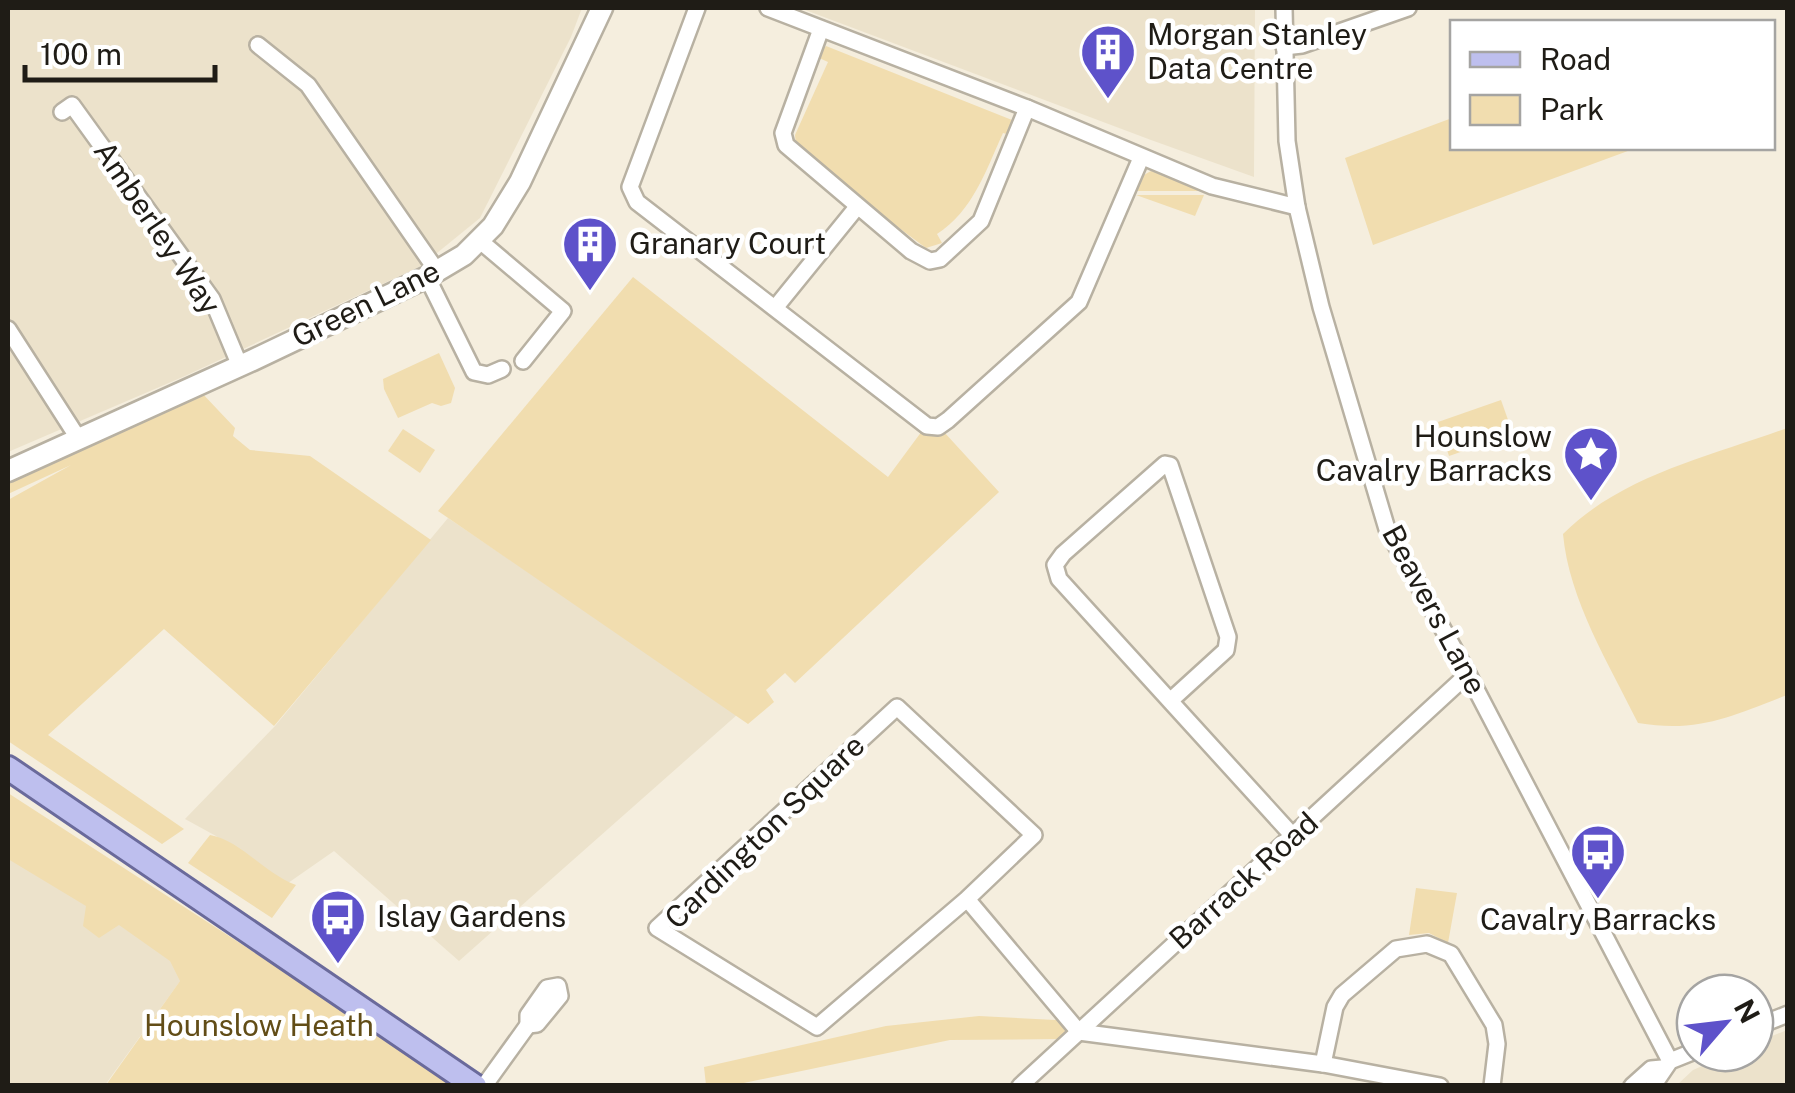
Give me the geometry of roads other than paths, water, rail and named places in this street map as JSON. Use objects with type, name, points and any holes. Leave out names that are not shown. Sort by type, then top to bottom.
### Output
[{"type":"main road","points":[[8,768],[474,1086]]},
{"type":"street","name":"Green Lane","points":[[8,471],[240,366],[464,255],[492,226],[520,182],[602,8]]},
{"type":"street","points":[[697,8],[630,186],[637,202],[927,426],[938,427],[1079,302],[1141,158]]},
{"type":"street","points":[[768,8],[1027,108],[1212,186],[1296,207]]},
{"type":"street","name":"Beavers Lane","points":[[1284,8],[1289,166],[1296,207],[1321,307],[1387,529],[1468,674],[1666,1064]]},
{"type":"street","points":[[1284,47],[1302,45],[1408,8]]},
{"type":"street","points":[[821,29],[783,134],[786,145],[857,207],[930,261],[940,259],[986,213],[1027,108]]},
{"type":"street","points":[[258,45],[308,85],[432,274],[474,372],[488,375],[502,369]]},
{"type":"street","name":"Amberley Way","points":[[62,112],[72,105],[212,299],[240,366]]},
{"type":"street","points":[[774,308],[857,207]]},
{"type":"street","points":[[479,240],[563,311],[523,361]]},
{"type":"street","points":[[8,328],[78,438]]},
{"type":"street","points":[[1170,701],[1226,650],[1228,637],[1170,465],[1165,464],[1054,565],[1059,579],[1170,701],[1293,836]]},
{"type":"street","name":"Barrack Road","points":[[1020,1086],[1468,674]]},
{"type":"street","name":"Cardington Square","points":[[898,706],[1034,835],[967,899],[817,1027],[657,928],[898,706]]},
{"type":"street","points":[[967,899],[1079,1032],[1324,1064],[1396,1082],[1436,1085]]},
{"type":"street","points":[[1324,1064],[1335,1007],[1342,995],[1396,949],[1427,944],[1451,954],[1494,1026],[1498,1044],[1492,1086]]},
{"type":"street","points":[[484,1086],[528,1025]]},
{"type":"street","points":[[1632,1086],[1650,1070],[1675,1060]]},
{"type":"street","points":[[1653,1086],[1666,1064]]},
{"type":"place","name":"Morgan Stanley Data Centre","points":[[1108,101]]},
{"type":"place","name":"Granary Court","points":[[590,293]]},
{"type":"place","name":"Hounslow Cavalry Barracks","points":[[1591,503]]},
{"type":"place","name":"Cavalry Barracks","points":[[1598,901]]},
{"type":"place","name":"Islay Gardens","points":[[338,966]]},
{"type":"park label","name":"Hounslow Heath","points":[[259,1026]]}]
